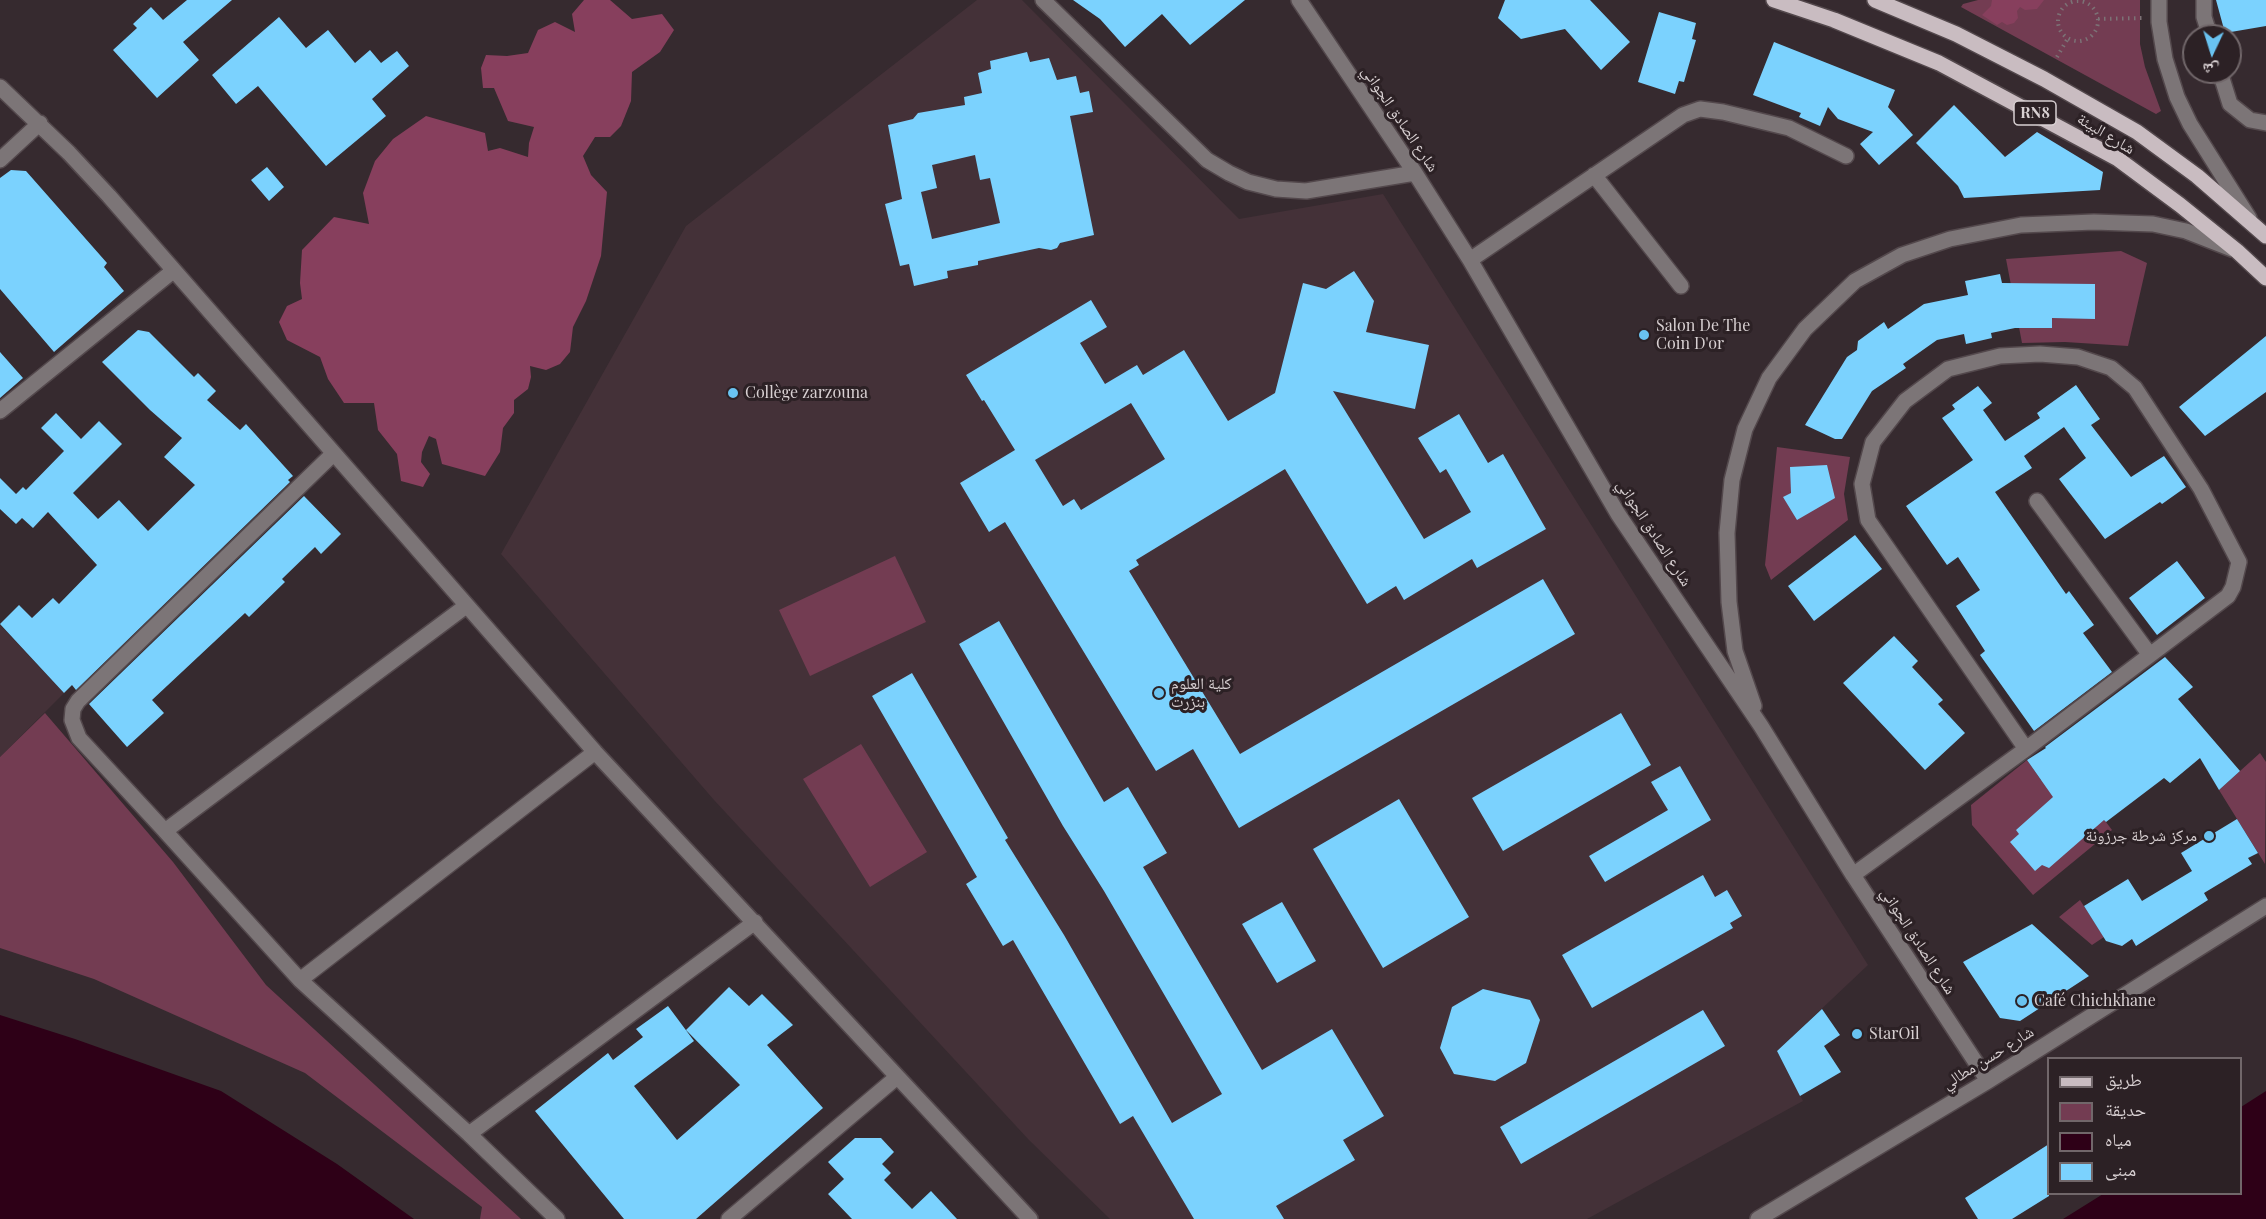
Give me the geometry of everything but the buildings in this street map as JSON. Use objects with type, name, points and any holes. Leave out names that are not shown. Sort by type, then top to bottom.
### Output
[{"type":"main road","name":"شارع البيئة","points":[[1774,0],[1834,20],[1940,63],[2118,159],[2237,251],[2266,278]]},
{"type":"main road","name":"شارع البيئة","points":[[1875,0],[1956,34],[2044,79],[2137,132],[2197,176],[2266,236]]},
{"type":"street","points":[[1043,0],[1207,160],[1248,182],[1276,189],[1306,191],[1415,173]]},
{"type":"street","name":"شارع الصادق الجواني","points":[[1299,0],[1415,173],[1470,260],[1618,514],[1761,726],[1853,875],[1988,1080]]},
{"type":"street","points":[[2159,0],[2159,22],[2165,59],[2177,97],[2190,124],[2252,224]]},
{"type":"street","points":[[2204,0],[2206,24]]},
{"type":"street","points":[[2224,84],[2230,104],[2250,120],[2266,123]]},
{"type":"street","points":[[0,87],[40,123],[109,196],[595,752],[1030,1219]]},
{"type":"street","points":[[1470,260],[1683,115],[1700,109],[1723,112],[1790,128],[1846,156]]},
{"type":"street","points":[[0,160],[40,123]]},
{"type":"street","points":[[1594,175],[1681,286]]},
{"type":"street","points":[[1761,726],[1735,651],[1729,602],[1727,533],[1732,480],[1745,429],[1769,378],[1805,329],[1855,281],[1902,255],[1950,239],[2021,225],[2094,222],[2153,224],[2187,231],[2237,251]]},
{"type":"street","points":[[0,411],[173,271]]},
{"type":"street","points":[[1853,875],[2025,749],[2228,596],[2233,587],[2239,562],[2201,489],[2135,388],[2111,368],[2078,357],[2040,354],[2000,356],[1948,369],[1905,401],[1873,442],[1862,484],[1868,520],[2025,749]]},
{"type":"street","points":[[333,454],[78,700],[73,709],[72,720],[79,738],[300,980],[469,1134],[557,1219]]},
{"type":"street","points":[[2037,501],[2150,655]]},
{"type":"street","points":[[165,831],[466,606]]},
{"type":"street","points":[[300,980],[595,752]]},
{"type":"street","name":"شارع حسن مطالي","points":[[1758,1219],[1988,1080],[2266,906]]},
{"type":"street","points":[[469,1134],[755,922]]},
{"type":"street","points":[[729,1219],[897,1077]]},
{"type":"path","points":[[2071,1],[2089,4],[2096,13],[2097,25],[2089,38],[2078,41],[2068,39],[2059,28],[2061,10],[2071,1]]},
{"type":"path","points":[[2057,57],[2068,39]]},
{"type":"shaded area","points":[[584,0],[610,0],[632,19],[662,14],[674,30],[660,52],[632,72],[631,101],[621,126],[610,137],[595,137],[583,156],[591,175],[607,192],[601,256],[586,301],[573,327],[570,352],[560,364],[546,370],[530,366],[531,377],[528,389],[514,400],[514,413],[503,428],[500,452],[485,476],[442,464],[436,439],[429,436],[422,452],[421,462],[430,474],[423,487],[401,481],[397,454],[378,430],[374,403],[344,403],[328,379],[320,357],[287,340],[279,322],[287,306],[302,299],[300,283],[302,250],[334,217],[369,224],[363,193],[375,161],[393,139],[426,116],[485,133],[488,151],[500,148],[528,157],[534,127],[508,121],[494,88],[483,88],[481,68],[486,55],[507,56],[528,53],[538,30],[555,22],[575,32],[572,14]]},
{"type":"shaded area","name":"كلية العلوم بنزرت","points":[[977,0],[1022,0],[1239,219],[1383,194],[1868,965],[1777,1051],[1803,1101],[1587,1219],[1110,1219],[1029,1140],[714,800],[501,554],[686,226]]},
{"type":"shaded area","points":[[1992,0],[2044,0],[2037,9],[2025,10],[2020,7],[2017,11],[2018,18],[2014,23],[2007,25],[2002,22],[1997,25],[1982,15],[1991,6]]},
{"type":"shaded area","points":[[0,625],[64,693],[0,757]]},
{"type":"green space","points":[[1978,0],[2140,0],[2140,44],[2145,67],[2161,111],[2156,114],[1961,7],[1963,4]]},
{"type":"green space","points":[[2121,251],[2147,263],[2128,346],[2065,342],[2022,343],[2006,259]]},
{"type":"green space","points":[[1777,447],[1850,457],[1844,494],[1848,520],[1771,580],[1765,565]]},
{"type":"green space","points":[[895,556],[926,622],[810,676],[779,610]]},
{"type":"green space","points":[[45,713],[173,862],[266,985],[521,1219],[480,1219],[482,1207],[305,1073],[94,979],[0,948],[0,757]]},
{"type":"green space","points":[[861,744],[927,852],[870,887],[803,779]]},
{"type":"green space","points":[[2260,753],[2266,762],[2265,864],[2219,790]]},
{"type":"green space","points":[[2027,760],[2041,780],[2064,766],[2112,830],[2033,895],[1972,825],[1971,805]]},
{"type":"green space","points":[[2080,900],[2104,937],[2092,945],[2059,917]]},
{"type":"water","points":[[0,1015],[221,1091],[337,1164],[414,1219],[0,1219]]},
{"type":"water","points":[[2266,1091],[2266,1219],[2063,1219],[2101,1195],[2242,1195],[2242,1106]]},
{"type":"place","name":"Salon De The Coin D'or","points":[[1644,335]]},
{"type":"place","name":"Collège zarzouna","points":[[733,393]]},
{"type":"place","name":"كلية العلوم بنزرت","points":[[1159,693]]},
{"type":"place","name":"مركز شرطة جرزونة","points":[[2209,836]]},
{"type":"place","name":"Café Chichkhane","points":[[2022,1001]]},
{"type":"place","name":"StarOil","points":[[1857,1034]]}]
